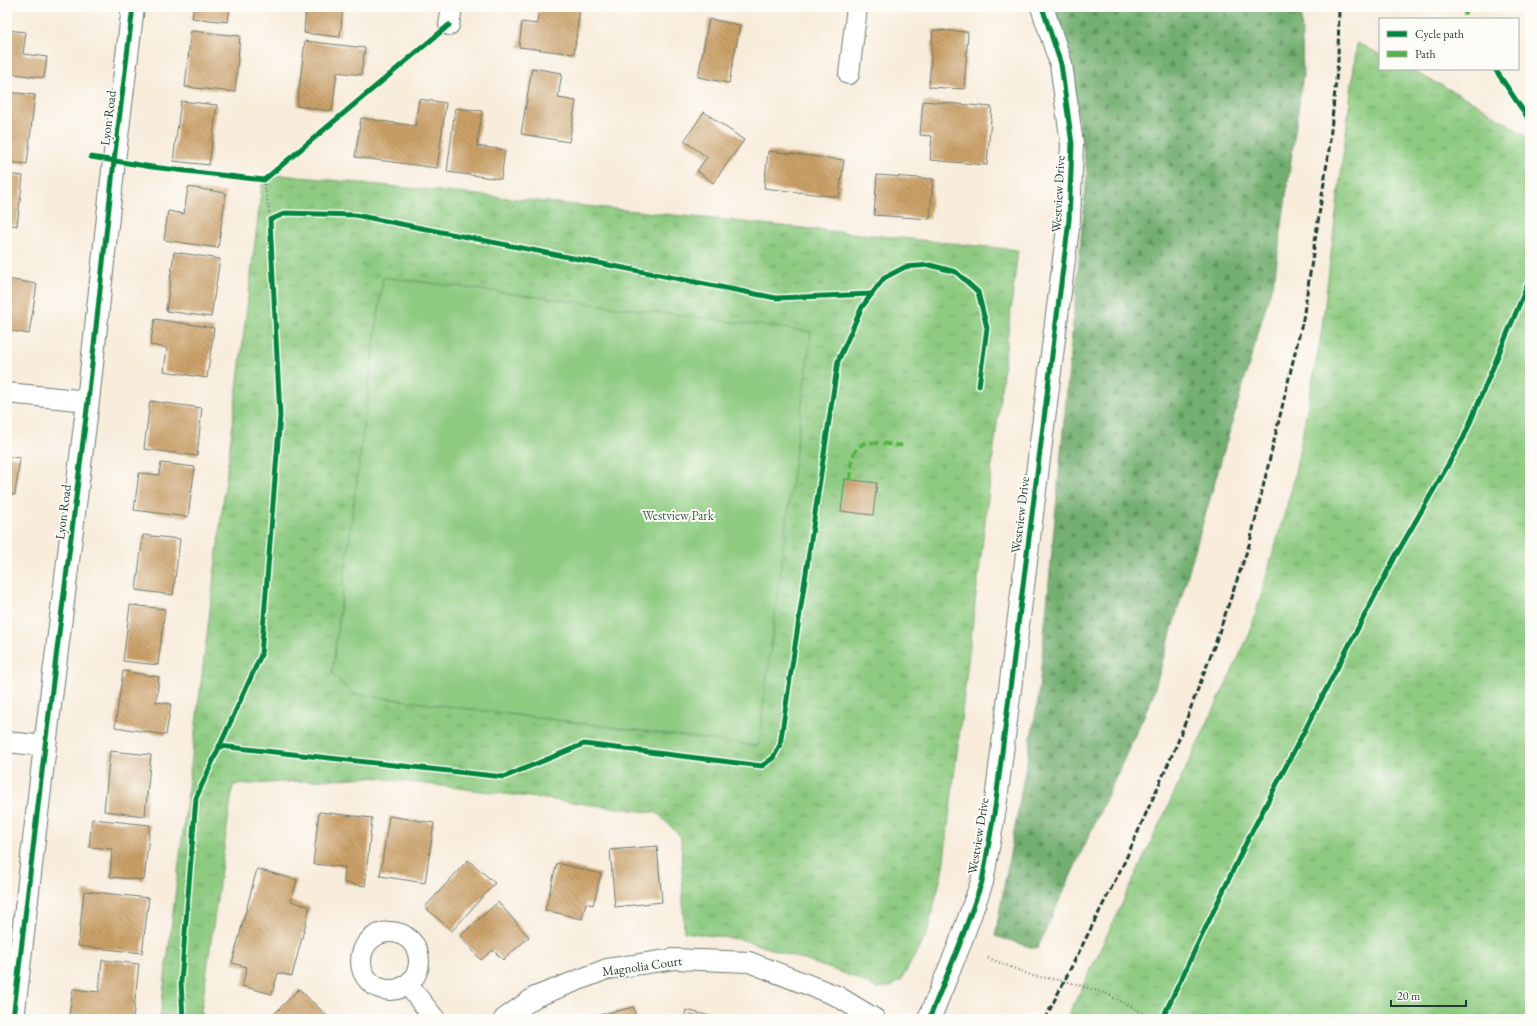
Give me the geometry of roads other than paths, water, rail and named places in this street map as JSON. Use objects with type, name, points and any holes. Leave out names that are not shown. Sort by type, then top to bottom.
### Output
[{"type":"street","name":"Lyon Road","points":[[13,1019],[88,401],[113,169],[133,7]]},
{"type":"street","points":[[849,74],[856,7]]},
{"type":"street","name":"Westview Drive","points":[[928,1019],[959,946],[982,882],[995,808],[1069,220],[1072,144],[1061,64],[1042,7]]},
{"type":"street","points":[[7,393],[88,401]]},
{"type":"street","points":[[7,742],[45,746]]},
{"type":"street","name":"Magnolia Court","points":[[504,1019],[535,996],[607,969],[674,959],[749,962],[837,996],[875,1019]]},
{"type":"street","points":[[408,985],[435,1019]]},
{"type":"railway","points":[[1045,1019],[1124,863],[1177,744],[1215,644],[1250,542],[1303,319],[1329,150],[1338,60],[1339,7]]},
{"type":"park label","name":"Westview Park","points":[[678,515]]}]
